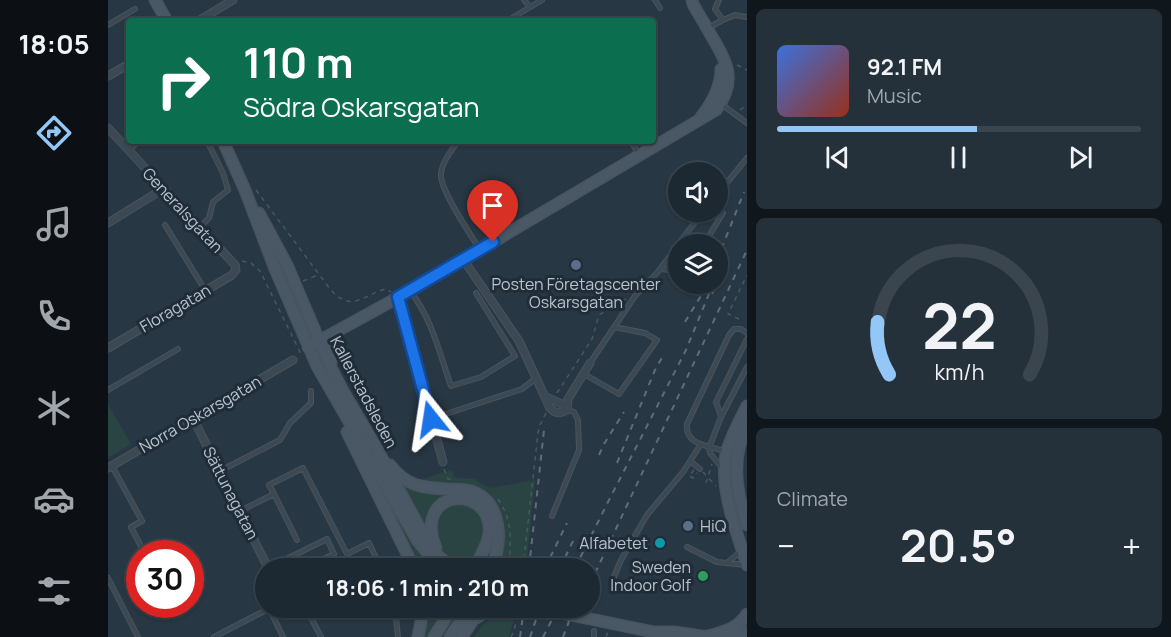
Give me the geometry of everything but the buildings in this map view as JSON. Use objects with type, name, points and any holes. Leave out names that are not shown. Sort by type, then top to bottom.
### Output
[{"type":"main road","points":[[155,0],[165,18]]},
{"type":"main road","points":[[308,347],[410,291],[698,122],[717,102],[721,73],[719,48],[692,0]]},
{"type":"main road","name":"Kallerstadsleden","points":[[225,144],[282,256],[330,366],[424,536],[439,558]]},
{"type":"main road","name":"Kallerstadsleden","points":[[248,187],[275,269],[317,366],[417,540],[436,558]]},
{"type":"main road","points":[[312,324],[322,328],[342,330]]},
{"type":"main road","points":[[330,366],[333,347],[342,330]]},
{"type":"main road","points":[[317,366],[409,558]]},
{"type":"main road","points":[[747,406],[732,460],[738,495],[747,525]]},
{"type":"main road","points":[[746,565],[725,486],[724,471],[740,444],[747,425]]},
{"type":"main road","points":[[377,449],[394,472],[411,484],[434,489],[463,489],[485,500],[495,514],[499,531],[494,558]]},
{"type":"main road","points":[[442,558],[432,538],[433,516],[440,505],[445,502],[466,498],[483,511],[489,526],[487,543],[479,558]]},
{"type":"main road","points":[[570,618],[597,626],[706,637],[736,626],[747,614]]},
{"type":"main road","points":[[418,637],[422,618]]},
{"type":"main road","points":[[434,637],[446,618]]},
{"type":"main road","points":[[450,637],[462,618]]},
{"type":"main road","points":[[462,637],[476,618]]},
{"type":"main road","points":[[729,637],[747,632]]},
{"type":"street","points":[[203,18],[233,0]]},
{"type":"street","points":[[108,76],[126,66]]},
{"type":"street","name":"Generalsgatan","points":[[109,130],[235,265]]},
{"type":"street","points":[[108,223],[164,189]]},
{"type":"street","points":[[463,259],[519,341],[550,408],[554,413],[561,414],[567,410]]},
{"type":"street","name":"Floragatan","points":[[108,348],[235,273],[235,265]]},
{"type":"street","points":[[397,298],[443,462]]},
{"type":"street","name":"Norra Oskarsgatan","points":[[110,467],[293,360]]},
{"type":"street","points":[[567,410],[568,399],[590,363]]},
{"type":"street","points":[[544,396],[554,399],[567,410]]},
{"type":"street","name":"Sättunagatan","points":[[193,418],[263,558]]},
{"type":"lane","points":[[524,0],[530,8]]},
{"type":"lane","points":[[512,18],[542,0]]},
{"type":"lane","points":[[655,0],[660,9]]},
{"type":"lane","points":[[719,0],[715,9],[723,20]]},
{"type":"lane","points":[[108,25],[135,9]]},
{"type":"lane","points":[[707,29],[735,15],[747,17]]},
{"type":"lane","points":[[717,102],[747,123]]},
{"type":"lane","points":[[128,150],[135,144]]},
{"type":"lane","points":[[199,227],[209,218],[213,202],[228,190],[223,173],[208,144]]},
{"type":"lane","points":[[456,144],[443,165],[440,177],[444,189],[480,250]]},
{"type":"lane","points":[[633,144],[640,155]]},
{"type":"lane","points":[[728,181],[747,158]]},
{"type":"lane","points":[[686,234],[695,222]]},
{"type":"lane","points":[[165,225],[206,290]]},
{"type":"lane","points":[[590,363],[635,296],[668,258]]},
{"type":"lane","points":[[660,269],[668,270]]},
{"type":"lane","points":[[410,291],[429,321],[451,386],[481,377],[515,356],[476,293]]},
{"type":"lane","points":[[583,374],[619,394],[657,340],[645,333],[615,327]]},
{"type":"lane","points":[[732,460],[715,447],[709,448],[688,436],[687,424],[729,335],[734,328],[747,333]]},
{"type":"lane","points":[[721,417],[716,402],[747,339]]},
{"type":"lane","points":[[108,390],[178,350]]},
{"type":"lane","points":[[724,471],[710,453],[709,448],[721,417],[747,367]]},
{"type":"lane","points":[[431,419],[522,389],[536,379]]},
{"type":"lane","points":[[220,471],[280,440],[290,423],[311,403],[311,391]]},
{"type":"lane","points":[[552,516],[579,450],[578,420],[574,412],[567,410]]},
{"type":"lane","points":[[614,576],[647,514],[701,444]]},
{"type":"lane","points":[[690,461],[698,467]]},
{"type":"lane","points":[[110,467],[142,520],[131,526],[138,540]]},
{"type":"lane","points":[[297,540],[269,485],[303,468],[347,554],[369,543],[376,558]]},
{"type":"lane","points":[[240,511],[274,494]]},
{"type":"lane","points":[[288,558],[327,539],[334,554],[325,558]]},
{"type":"lane","points":[[687,547],[717,562],[746,565]]},
{"type":"lane","points":[[727,562],[742,550]]},
{"type":"lane","points":[[108,578],[138,637]]},
{"type":"lane","points":[[108,592],[114,589]]},
{"type":"lane","points":[[214,637],[255,615]]},
{"type":"lane","points":[[274,618],[284,637]]},
{"type":"lane","points":[[311,618],[321,637]]},
{"type":"lane","points":[[396,618],[398,637]]},
{"type":"lane","points":[[594,637],[597,626]]},
{"type":"path","points":[[732,63],[747,70]]},
{"type":"path","points":[[732,113],[747,105]]},
{"type":"path","points":[[248,187],[340,300],[356,301],[385,289],[397,298]]},
{"type":"path","points":[[235,265],[246,261],[260,271],[300,352],[293,360]]},
{"type":"path","points":[[300,282],[319,274]]},
{"type":"path","points":[[739,319],[728,314],[747,275]]},
{"type":"path","points":[[554,399],[592,339],[599,315],[630,296],[635,296]]},
{"type":"path","points":[[524,558],[538,433],[550,408]]},
{"type":"path","points":[[706,483],[713,463]]},
{"type":"path","points":[[704,473],[715,486]]},
{"type":"path","points":[[511,637],[517,618]]},
{"type":"path","points":[[606,637],[609,631]]},
{"type":"green space","points":[[108,404],[131,444],[108,458]]},
{"type":"green space","points":[[345,419],[429,558],[413,558]]},
{"type":"green space","points":[[452,470],[454,477],[474,479],[490,488],[535,480],[527,558],[498,558],[502,528],[495,504],[414,481]]},
{"type":"green space","points":[[400,485],[451,493],[451,496],[424,526]]},
{"type":"green space","points":[[462,502],[473,506],[482,514],[485,529],[476,558],[450,558],[442,550],[437,539],[436,522],[441,510]]},
{"type":"green space","points":[[425,618],[440,618],[430,637],[423,637]]},
{"type":"green space","points":[[492,618],[514,618],[509,637],[474,637]]},
{"type":"railway","points":[[727,234],[744,192]]},
{"type":"railway","points":[[600,563],[747,250]]},
{"type":"railway","points":[[685,322],[702,294]]},
{"type":"railway","points":[[580,558],[686,350],[709,294]]},
{"type":"railway","points":[[617,463],[655,370],[664,354]]},
{"type":"railway","points":[[599,455],[624,412]]},
{"type":"railway","points":[[530,558],[544,430]]},
{"type":"railway","points":[[550,558],[567,523]]},
{"type":"railway","points":[[565,558],[575,537]]},
{"type":"railway","points":[[520,637],[523,618]]},
{"type":"railway","points":[[530,637],[537,618]]},
{"type":"railway","points":[[543,637],[553,618]]},
{"type":"railway","points":[[563,637],[570,618]]},
{"type":"place","name":"Posten Företagscenter Oskarsgatan","points":[[576,265]]},
{"type":"place","name":"HiQ","points":[[688,526]]},
{"type":"place","name":"Alfabetet","points":[[660,543]]},
{"type":"place","name":"Sweden Indoor Golf","points":[[703,576]]},
{"type":"route","points":[[431,419],[398,297],[493,242]]}]
